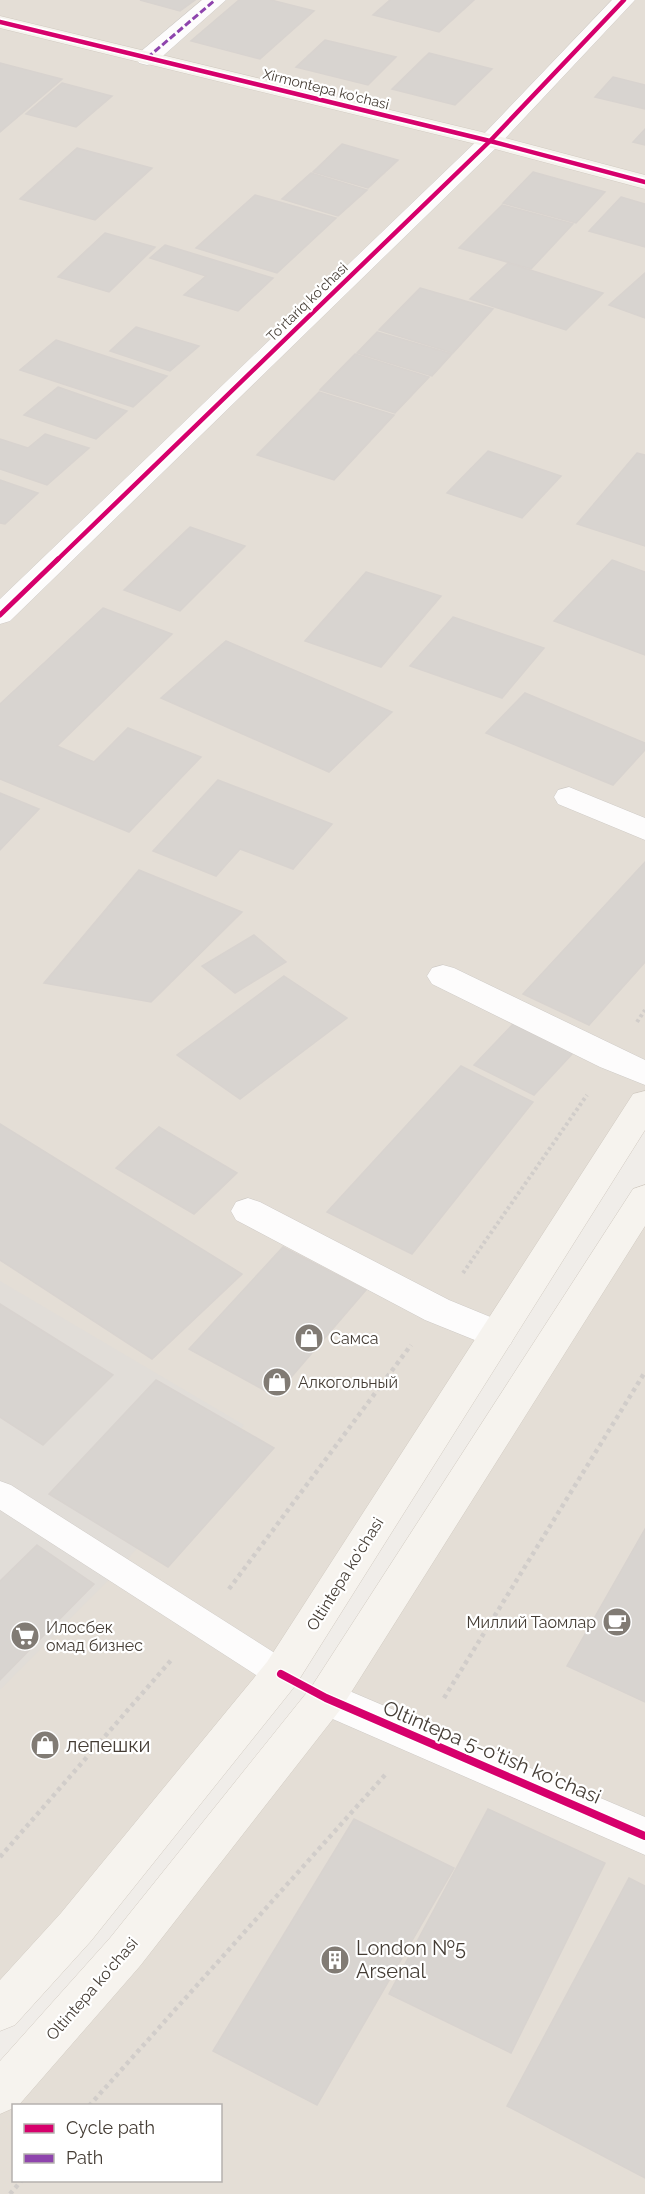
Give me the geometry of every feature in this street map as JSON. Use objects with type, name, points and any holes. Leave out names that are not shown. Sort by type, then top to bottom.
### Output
[{"type":"main road","name":"Xirmontepa ko'chasi","points":[[0,22],[490,141],[645,182]]},
{"type":"main road","name":"Oltintepa ko'chasi","points":[[0,2011],[76,1927],[281,1674],[645,1103]]},
{"type":"main road","name":"Oltintepa ko'chasi","points":[[0,2093],[125,1952],[326,1698],[645,1198]]},
{"type":"main road","points":[[281,1674],[326,1698]]},
{"type":"street","points":[[147,58],[215,0]]},
{"type":"street","name":"To'rtariq ko'chasi","points":[[0,615],[490,141],[624,0]]},
{"type":"street","points":[[569,797],[645,830]]},
{"type":"street","points":[[443,976],[645,1073]]},
{"type":"street","points":[[248,1211],[437,1310],[497,1335]]},
{"type":"street","name":"Oltintepa 5-o'tish ko'chasi","points":[[326,1698],[645,1836]]},
{"type":"lane","points":[[0,1494],[281,1674]]},
{"type":"path","points":[[0,1857],[203,1624],[437,1310],[645,1010]]},
{"type":"path","points":[[10,2194],[21,2182]]},
{"type":"shaded area","points":[[0,0],[645,0],[645,1103],[281,1674],[0,2011]]},
{"type":"shaded area","points":[[645,1198],[645,2194],[0,2194],[0,2093],[326,1698]]},
{"type":"shaded area","points":[[0,1281],[244,1425],[118,1570],[0,1690]]},
{"type":"building","points":[[140,0],[195,0],[180,11]]},
{"type":"building","points":[[239,0],[271,0],[314,11],[260,59],[191,41]]},
{"type":"building","points":[[390,0],[474,0],[439,32],[373,15]]},
{"type":"building","points":[[325,40],[396,57],[368,85],[296,67]]},
{"type":"building","points":[[429,53],[492,69],[455,105],[392,89]]},
{"type":"building","points":[[0,63],[62,79],[0,132]]},
{"type":"building","points":[[613,77],[645,85],[645,109],[595,97]]},
{"type":"building","points":[[62,83],[112,96],[76,127],[26,114]]},
{"type":"building","points":[[645,129],[645,145],[633,142]]},
{"type":"building","points":[[342,144],[398,160],[368,188],[313,172]]},
{"type":"building","points":[[77,148],[152,168],[95,220],[20,199]]},
{"type":"building","points":[[533,172],[605,192],[576,223],[503,203]]},
{"type":"building","points":[[311,173],[367,190],[338,216],[282,199]]},
{"type":"building","points":[[255,195],[336,218],[277,273],[196,248]]},
{"type":"building","points":[[621,197],[645,204],[645,247],[589,231]]},
{"type":"building","points":[[502,205],[573,224],[531,269],[459,248]]},
{"type":"building","points":[[105,233],[155,247],[109,292],[58,277]]},
{"type":"building","points":[[165,245],[273,278],[238,311],[184,295],[206,276],[150,258]]},
{"type":"building","points":[[508,263],[603,293],[566,330],[470,299]]},
{"type":"building","points":[[645,273],[645,318],[609,305]]},
{"type":"building","points":[[420,288],[493,309],[453,353],[379,330]]},
{"type":"building","points":[[136,327],[199,346],[170,371],[110,351]]},
{"type":"building","points":[[377,332],[452,354],[432,376],[357,353]]},
{"type":"building","points":[[56,340],[167,376],[133,407],[20,370]]},
{"type":"building","points":[[355,354],[429,377],[395,413],[320,390]]},
{"type":"building","points":[[58,387],[127,411],[96,439],[24,415]]},
{"type":"building","points":[[319,392],[394,415],[334,480],[257,455]]},
{"type":"building","points":[[45,434],[89,448],[47,485],[0,469],[0,439],[28,448]]},
{"type":"building","points":[[488,451],[561,476],[522,518],[447,493]]},
{"type":"building","points":[[637,453],[645,455],[645,546],[577,524]]},
{"type":"building","points":[[0,480],[38,493],[5,524],[0,523]]},
{"type":"building","points":[[190,527],[245,546],[180,611],[124,590]]},
{"type":"building","points":[[612,560],[645,572],[645,655],[554,621]]},
{"type":"building","points":[[366,572],[441,596],[381,667],[305,641]]},
{"type":"building","points":[[103,608],[172,634],[57,746],[94,762],[128,728],[201,757],[129,832],[0,779],[0,704]]},
{"type":"building","points":[[453,617],[544,648],[502,698],[410,666]]},
{"type":"building","points":[[226,641],[392,712],[329,772],[161,698]]},
{"type":"building","points":[[525,693],[645,743],[645,750],[613,785],[486,733]]},
{"type":"building","points":[[218,780],[332,824],[293,869],[240,849],[216,876],[153,851]]},
{"type":"building","points":[[0,793],[39,809],[0,850]]},
{"type":"building","points":[[645,862],[645,962],[589,1025],[523,994]]},
{"type":"building","points":[[139,870],[242,912],[151,1002],[44,983]]},
{"type":"building","points":[[254,935],[286,962],[235,993],[202,966]]},
{"type":"building","points":[[284,976],[347,1018],[240,1099],[177,1055]]},
{"type":"building","points":[[515,1022],[574,1052],[534,1095],[474,1065]]},
{"type":"building","points":[[461,1066],[533,1102],[412,1254],[327,1212]]},
{"type":"building","points":[[0,1124],[242,1274],[152,1359],[0,1260]]},
{"type":"building","points":[[159,1127],[237,1173],[194,1214],[116,1168]]},
{"type":"building","points":[[283,1247],[366,1290],[275,1396],[189,1349]]},
{"type":"building","points":[[0,1304],[113,1375],[43,1445],[0,1417]]},
{"type":"building","points":[[156,1380],[274,1448],[168,1567],[49,1494]]},
{"type":"building","points":[[645,1529],[645,1702],[567,1666]]},
{"type":"building","points":[[37,1545],[94,1584],[0,1680],[0,1581]]},
{"type":"building","points":[[488,1809],[605,1863],[511,2053],[389,1994]]},
{"type":"building","name":"London №5 Arsenal","points":[[354,1819],[454,1868],[317,2105],[213,2051]]},
{"type":"building","points":[[629,1878],[645,1886],[645,2178],[507,2106]]},
{"type":"marked path","points":[[147,58],[215,0]]},
{"type":"cycle path","points":[[0,615],[490,141],[624,0]]},
{"type":"cycle path","points":[[0,22],[490,141],[645,182]]},
{"type":"cycle path","points":[[281,1674],[326,1698],[645,1836]]},
{"type":"place","name":"Самса","points":[[309,1338]]},
{"type":"place","name":"Алкогольный","points":[[277,1382]]},
{"type":"place","name":"Миллий Таомлар","points":[[617,1622]]},
{"type":"place","name":"Илосбек омад бизнес","points":[[25,1636]]},
{"type":"place","name":"лепешки","points":[[45,1745]]},
{"type":"place","name":"London №5 Arsenal","points":[[335,1960]]}]
